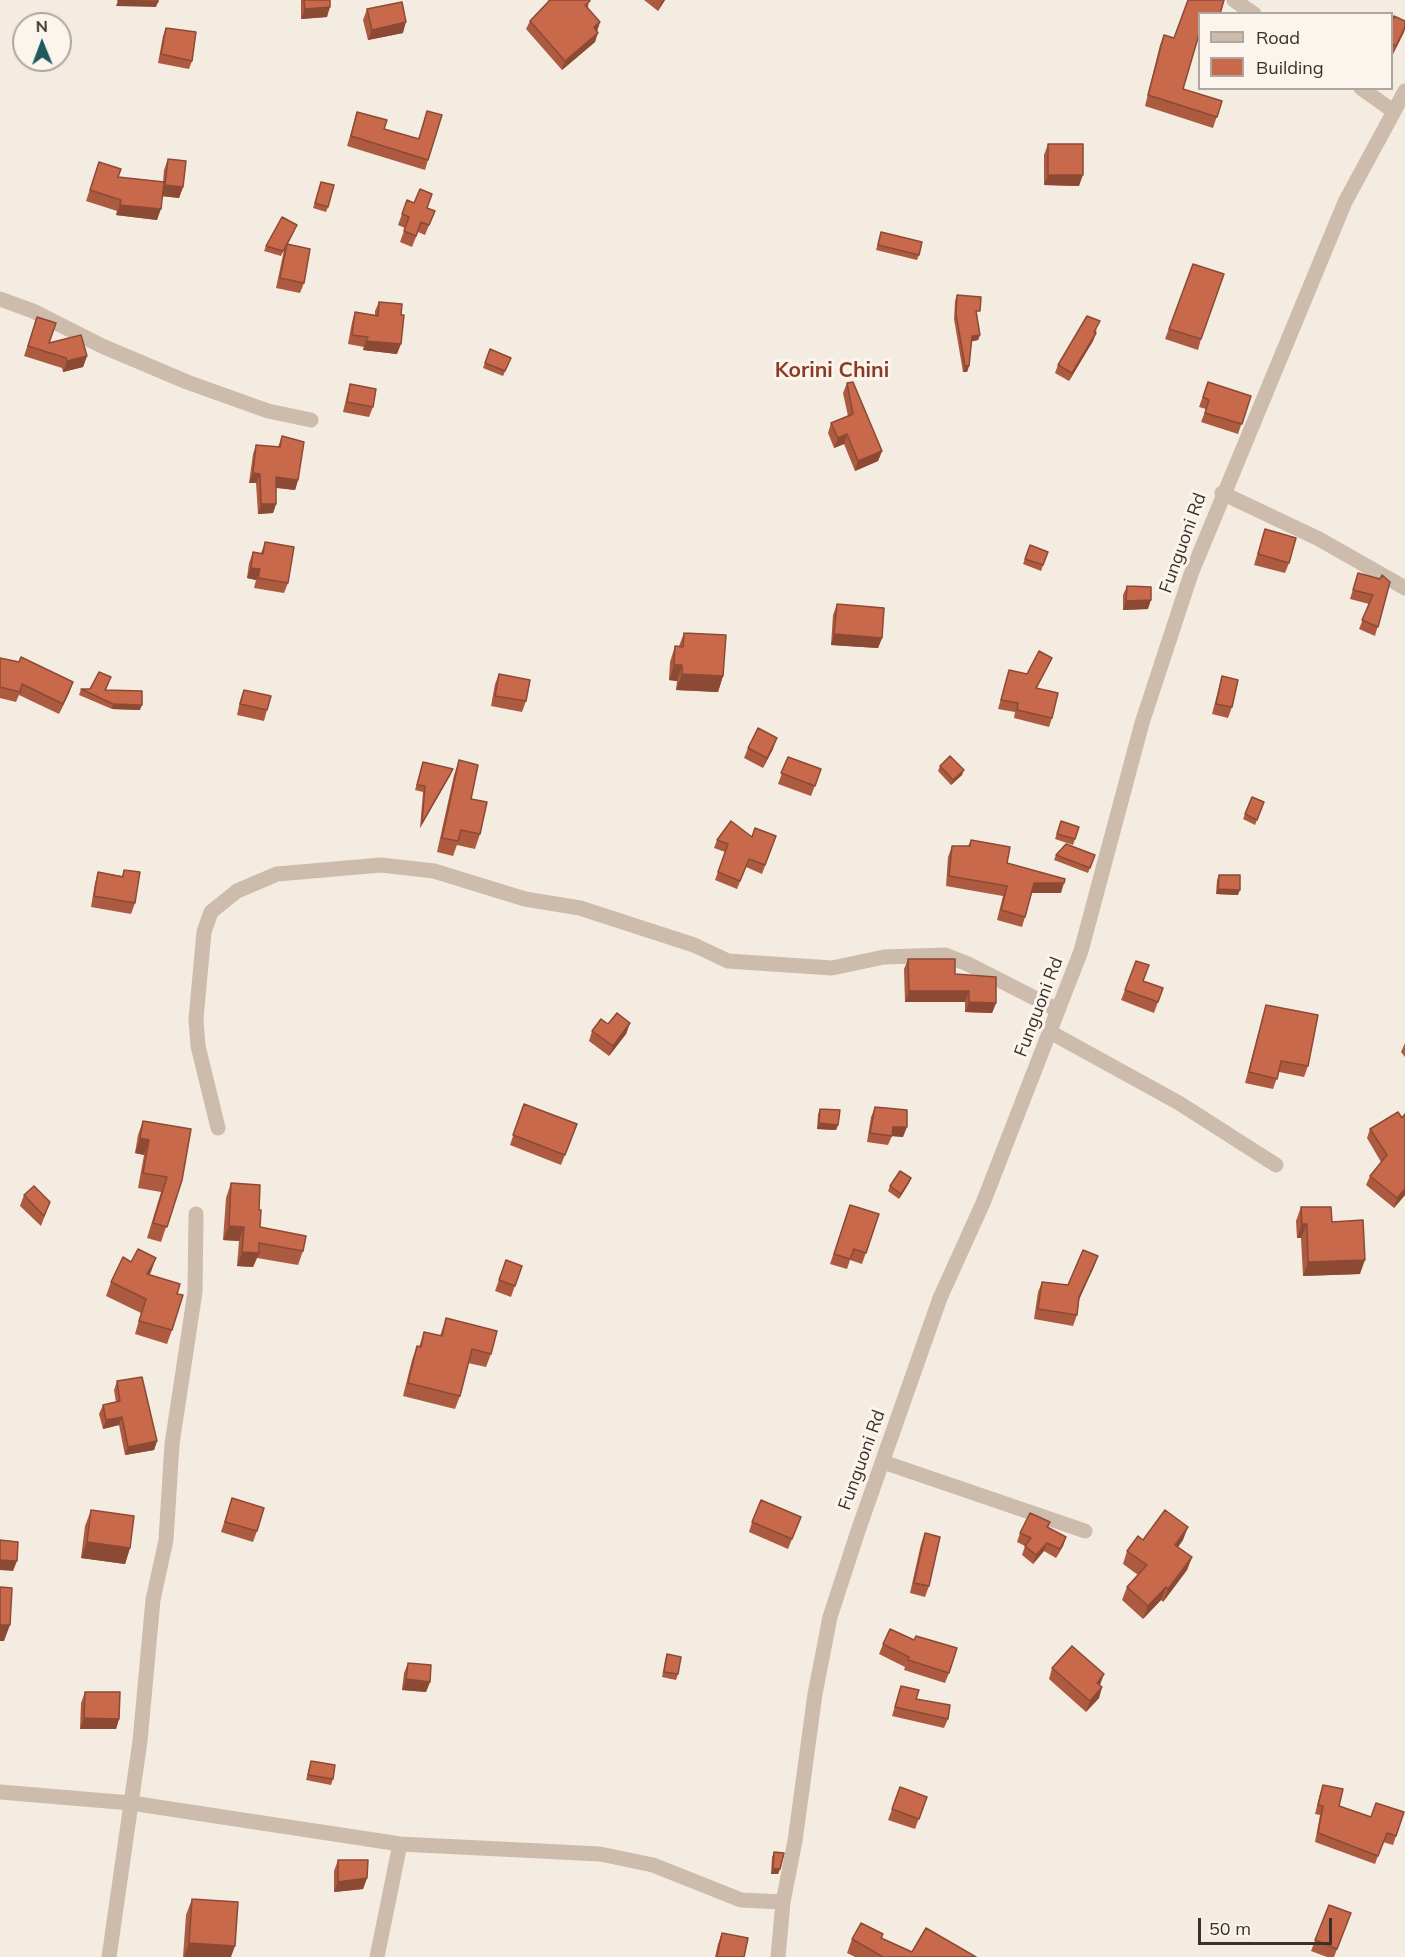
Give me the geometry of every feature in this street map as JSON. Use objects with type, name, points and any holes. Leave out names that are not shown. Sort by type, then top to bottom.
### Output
[{"type":"street","points":[[1234,0],[1251,12]]},
{"type":"street","points":[[1364,90],[1393,111]]},
{"type":"street","name":"Funguoni Rd","points":[[778,1957],[783,1902],[795,1841],[815,1694],[830,1617],[859,1528],[940,1298],[983,1203],[1081,951],[1142,723],[1191,574],[1222,493],[1345,202],[1405,91]]},
{"type":"street","points":[[0,299],[33,311],[102,346],[187,382],[268,411],[310,420]]},
{"type":"street","points":[[1222,493],[1319,539],[1405,588]]},
{"type":"street","points":[[218,1128],[198,1046],[196,1019],[204,932],[210,912],[237,891],[277,874],[381,865],[434,870],[525,899],[579,908],[694,945],[728,961],[832,968],[884,957],[945,956],[968,964],[1058,1010]]},
{"type":"street","points":[[1050,1032],[1179,1103],[1276,1165]]},
{"type":"street","points":[[109,1957],[131,1803],[153,1600],[166,1540],[172,1444],[195,1292],[196,1214]]},
{"type":"street","points":[[884,1462],[1085,1531]]},
{"type":"street","points":[[0,1792],[131,1803],[400,1844],[589,1854],[634,1859],[741,1900],[783,1902]]},
{"type":"street","points":[[377,1957],[400,1844]]},
{"type":"building","points":[[158,0],[158,2],[118,1]]},
{"type":"building","points":[[304,0],[330,0],[330,7],[305,9]]},
{"type":"building","points":[[550,0],[589,0],[585,5],[600,22],[594,27],[598,33],[565,61],[530,21]]},
{"type":"building","points":[[1188,0],[1224,0],[1221,12],[1198,12],[1198,38],[1183,89],[1222,101],[1217,117],[1148,95],[1164,35],[1174,38]]},
{"type":"building","points":[[402,2],[406,22],[372,30],[367,9]]},
{"type":"building","points":[[1394,16],[1405,21],[1405,27],[1396,46],[1393,44]]},
{"type":"building","points":[[166,28],[196,32],[192,61],[161,54]]},
{"type":"building","points":[[427,111],[442,115],[428,160],[351,136],[357,112],[387,120],[384,129],[419,139]]},
{"type":"building","points":[[1048,144],[1083,144],[1083,175],[1048,175]]},
{"type":"building","points":[[168,159],[186,161],[183,187],[165,185]]},
{"type":"building","points":[[99,162],[121,169],[118,177],[164,182],[161,209],[120,205],[121,200],[90,190]]},
{"type":"building","points":[[321,182],[334,185],[328,207],[315,203]]},
{"type":"building","points":[[420,189],[432,194],[427,208],[435,211],[429,225],[421,222],[416,236],[404,231],[409,217],[402,214],[407,200],[414,203]]},
{"type":"building","points":[[282,217],[297,225],[283,251],[266,246]]},
{"type":"building","points":[[881,232],[922,242],[919,255],[878,245]]},
{"type":"building","points":[[287,244],[310,249],[304,283],[280,278]]},
{"type":"building","points":[[1193,264],[1224,274],[1201,339],[1169,329]]},
{"type":"building","points":[[957,295],[981,297],[980,311],[976,311],[980,335],[972,336],[969,366],[965,366],[956,314]]},
{"type":"building","points":[[379,302],[402,304],[401,315],[404,315],[401,344],[366,341],[368,337],[352,335],[355,312],[378,316]]},
{"type":"building","points":[[1087,316],[1100,321],[1094,332],[1096,333],[1072,373],[1058,365]]},
{"type":"building","points":[[37,317],[56,323],[49,343],[81,335],[87,356],[67,361],[66,358],[28,346]]},
{"type":"building","points":[[490,349],[511,358],[505,371],[485,363]]},
{"type":"building","points":[[853,382],[882,451],[858,461],[847,434],[838,438],[831,423],[853,414],[847,383]]},
{"type":"building","points":[[1208,382],[1251,396],[1242,424],[1205,413],[1209,400],[1203,397]]},
{"type":"building","points":[[350,384],[376,389],[373,407],[347,402]]},
{"type":"building","points":[[282,436],[304,442],[298,480],[276,477],[276,504],[261,504],[260,474],[253,473],[256,445],[280,447]]},
{"type":"building","points":[[1265,529],[1296,538],[1289,563],[1258,554]]},
{"type":"building","points":[[265,542],[294,547],[288,583],[258,578],[260,569],[251,568],[253,552],[263,554]]},
{"type":"building","points":[[1030,545],[1048,552],[1043,565],[1025,559]]},
{"type":"building","points":[[1358,573],[1380,579],[1382,575],[1390,582],[1378,627],[1362,620],[1373,595],[1353,590]]},
{"type":"building","points":[[1127,586],[1151,587],[1151,600],[1126,601]]},
{"type":"building","points":[[837,604],[884,608],[882,638],[834,634]]},
{"type":"building","points":[[684,633],[726,635],[723,676],[682,674],[682,665],[674,665],[675,646],[683,647]]},
{"type":"building","points":[[1039,651],[1052,658],[1036,688],[1058,693],[1052,718],[1017,710],[1018,703],[1001,700],[1009,670],[1027,674]]},
{"type":"building","points":[[21,657],[73,682],[63,704],[22,684],[20,692],[0,687],[0,658],[19,662]]},
{"type":"building","points":[[99,672],[111,677],[105,690],[142,691],[142,705],[113,704],[81,689],[90,689]]},
{"type":"building","points":[[499,674],[530,680],[526,701],[495,696]]},
{"type":"building","points":[[1222,676],[1238,680],[1232,707],[1216,704]]},
{"type":"building","points":[[244,690],[271,696],[267,710],[240,704]]},
{"type":"building","points":[[758,728],[777,738],[767,758],[748,748]]},
{"type":"building","points":[[950,756],[964,770],[953,780],[940,766]]},
{"type":"building","points":[[788,757],[821,769],[815,786],[781,773]]},
{"type":"building","points":[[459,760],[478,765],[471,799],[487,802],[480,834],[461,830],[458,841],[442,838]]},
{"type":"building","points":[[423,762],[453,769],[422,823],[425,786],[417,785]]},
{"type":"building","points":[[1252,797],[1264,802],[1257,820],[1245,814]]},
{"type":"building","points":[[731,821],[752,837],[755,828],[776,836],[765,865],[749,859],[740,881],[718,872],[728,844],[717,840]]},
{"type":"building","points":[[1061,821],[1079,827],[1075,839],[1057,834]]},
{"type":"building","points":[[971,840],[1010,847],[1007,863],[1065,879],[1064,883],[1034,883],[1025,917],[1001,910],[1007,886],[949,876],[952,846],[970,846]]},
{"type":"building","points":[[1066,844],[1095,855],[1090,868],[1056,855]]},
{"type":"building","points":[[124,870],[140,872],[135,903],[94,896],[98,872],[123,877]]},
{"type":"building","points":[[1219,875],[1240,875],[1240,890],[1218,889]]},
{"type":"building","points":[[908,959],[955,959],[955,974],[996,977],[996,1003],[969,1002],[969,991],[909,991]]},
{"type":"building","points":[[1136,961],[1149,965],[1143,981],[1163,988],[1158,1002],[1125,990]]},
{"type":"building","points":[[1266,1005],[1318,1015],[1308,1066],[1281,1061],[1277,1079],[1249,1072]]},
{"type":"building","points":[[617,1013],[630,1023],[613,1046],[592,1031],[601,1019],[608,1024]]},
{"type":"building","points":[[524,1104],[577,1124],[565,1155],[513,1135]]},
{"type":"building","points":[[875,1107],[907,1110],[907,1127],[893,1127],[892,1136],[870,1133]]},
{"type":"building","points":[[820,1109],[840,1110],[838,1125],[819,1123]]},
{"type":"building","points":[[1398,1112],[1402,1118],[1405,1114],[1405,1189],[1397,1198],[1370,1176],[1387,1155],[1370,1129]]},
{"type":"building","points":[[143,1121],[191,1129],[182,1180],[167,1227],[153,1223],[167,1177],[143,1173],[149,1140],[140,1138]]},
{"type":"building","points":[[900,1171],[911,1178],[901,1194],[890,1186]]},
{"type":"building","points":[[231,1183],[260,1185],[260,1227],[306,1236],[303,1251],[259,1243],[259,1253],[242,1252],[244,1227],[229,1226]]},
{"type":"building","points":[[34,1186],[50,1202],[44,1216],[24,1195]]},
{"type":"building","points":[[850,1205],[879,1214],[866,1253],[854,1249],[850,1259],[834,1254]]},
{"type":"building","points":[[1301,1207],[1331,1207],[1332,1222],[1363,1220],[1365,1260],[1308,1262],[1307,1224],[1302,1224]]},
{"type":"building","points":[[138,1249],[156,1258],[147,1274],[180,1284],[177,1294],[183,1295],[172,1330],[139,1321],[146,1299],[111,1282],[123,1257],[131,1262]]},
{"type":"building","points":[[1083,1250],[1098,1256],[1079,1297],[1077,1315],[1038,1309],[1042,1282],[1068,1285]]},
{"type":"building","points":[[506,1260],[522,1266],[515,1286],[499,1280]]},
{"type":"building","points":[[446,1318],[497,1331],[491,1354],[472,1349],[460,1396],[408,1383],[417,1346],[421,1347],[424,1332],[442,1336]]},
{"type":"building","points":[[142,1377],[157,1441],[128,1447],[122,1417],[106,1420],[103,1405],[120,1401],[117,1381]]},
{"type":"building","points":[[232,1498],[264,1508],[257,1531],[225,1522]]},
{"type":"building","points":[[761,1500],[801,1517],[792,1539],[752,1522]]},
{"type":"building","points":[[91,1510],[134,1516],[130,1548],[87,1542]]},
{"type":"building","points":[[1165,1510],[1188,1527],[1175,1545],[1192,1557],[1168,1589],[1166,1587],[1148,1606],[1127,1587],[1147,1565],[1127,1551],[1138,1536],[1143,1540]]},
{"type":"building","points":[[1030,1513],[1050,1522],[1047,1527],[1066,1537],[1060,1549],[1047,1543],[1036,1555],[1025,1546],[1031,1538],[1020,1533]]},
{"type":"building","points":[[925,1533],[940,1537],[929,1586],[914,1583]]},
{"type":"building","points":[[0,1540],[18,1542],[17,1561],[0,1560]]},
{"type":"building","points":[[0,1587],[12,1588],[10,1625],[0,1625]]},
{"type":"building","points":[[890,1629],[914,1640],[916,1636],[957,1648],[949,1673],[908,1660],[909,1657],[883,1644]]},
{"type":"building","points":[[1072,1646],[1104,1674],[1097,1683],[1102,1687],[1090,1701],[1052,1668]]},
{"type":"building","points":[[667,1654],[681,1657],[678,1674],[664,1672]]},
{"type":"building","points":[[408,1663],[431,1665],[430,1682],[406,1679]]},
{"type":"building","points":[[901,1686],[919,1690],[916,1699],[950,1705],[948,1719],[895,1707]]},
{"type":"building","points":[[85,1692],[120,1692],[119,1719],[84,1718]]},
{"type":"building","points":[[311,1761],[335,1765],[333,1779],[308,1775]]},
{"type":"building","points":[[1323,1785],[1343,1789],[1339,1806],[1371,1817],[1376,1803],[1404,1812],[1396,1836],[1387,1833],[1378,1856],[1318,1833],[1323,1806],[1318,1805]]},
{"type":"building","points":[[900,1787],[927,1797],[919,1819],[892,1809]]},
{"type":"building","points":[[774,1852],[784,1853],[780,1869],[773,1869]]},
{"type":"building","points":[[338,1860],[368,1860],[367,1878],[338,1882]]},
{"type":"building","points":[[192,1899],[238,1902],[235,1946],[189,1943]]},
{"type":"building","points":[[1329,1905],[1351,1913],[1337,1949],[1315,1940]]},
{"type":"building","points":[[861,1923],[883,1934],[881,1938],[912,1952],[926,1928],[976,1957],[883,1957],[852,1939]]},
{"type":"building","points":[[722,1933],[748,1938],[744,1957],[717,1957]]},
{"type":"district","name":"Korini Chini","points":[[832,371]]}]
